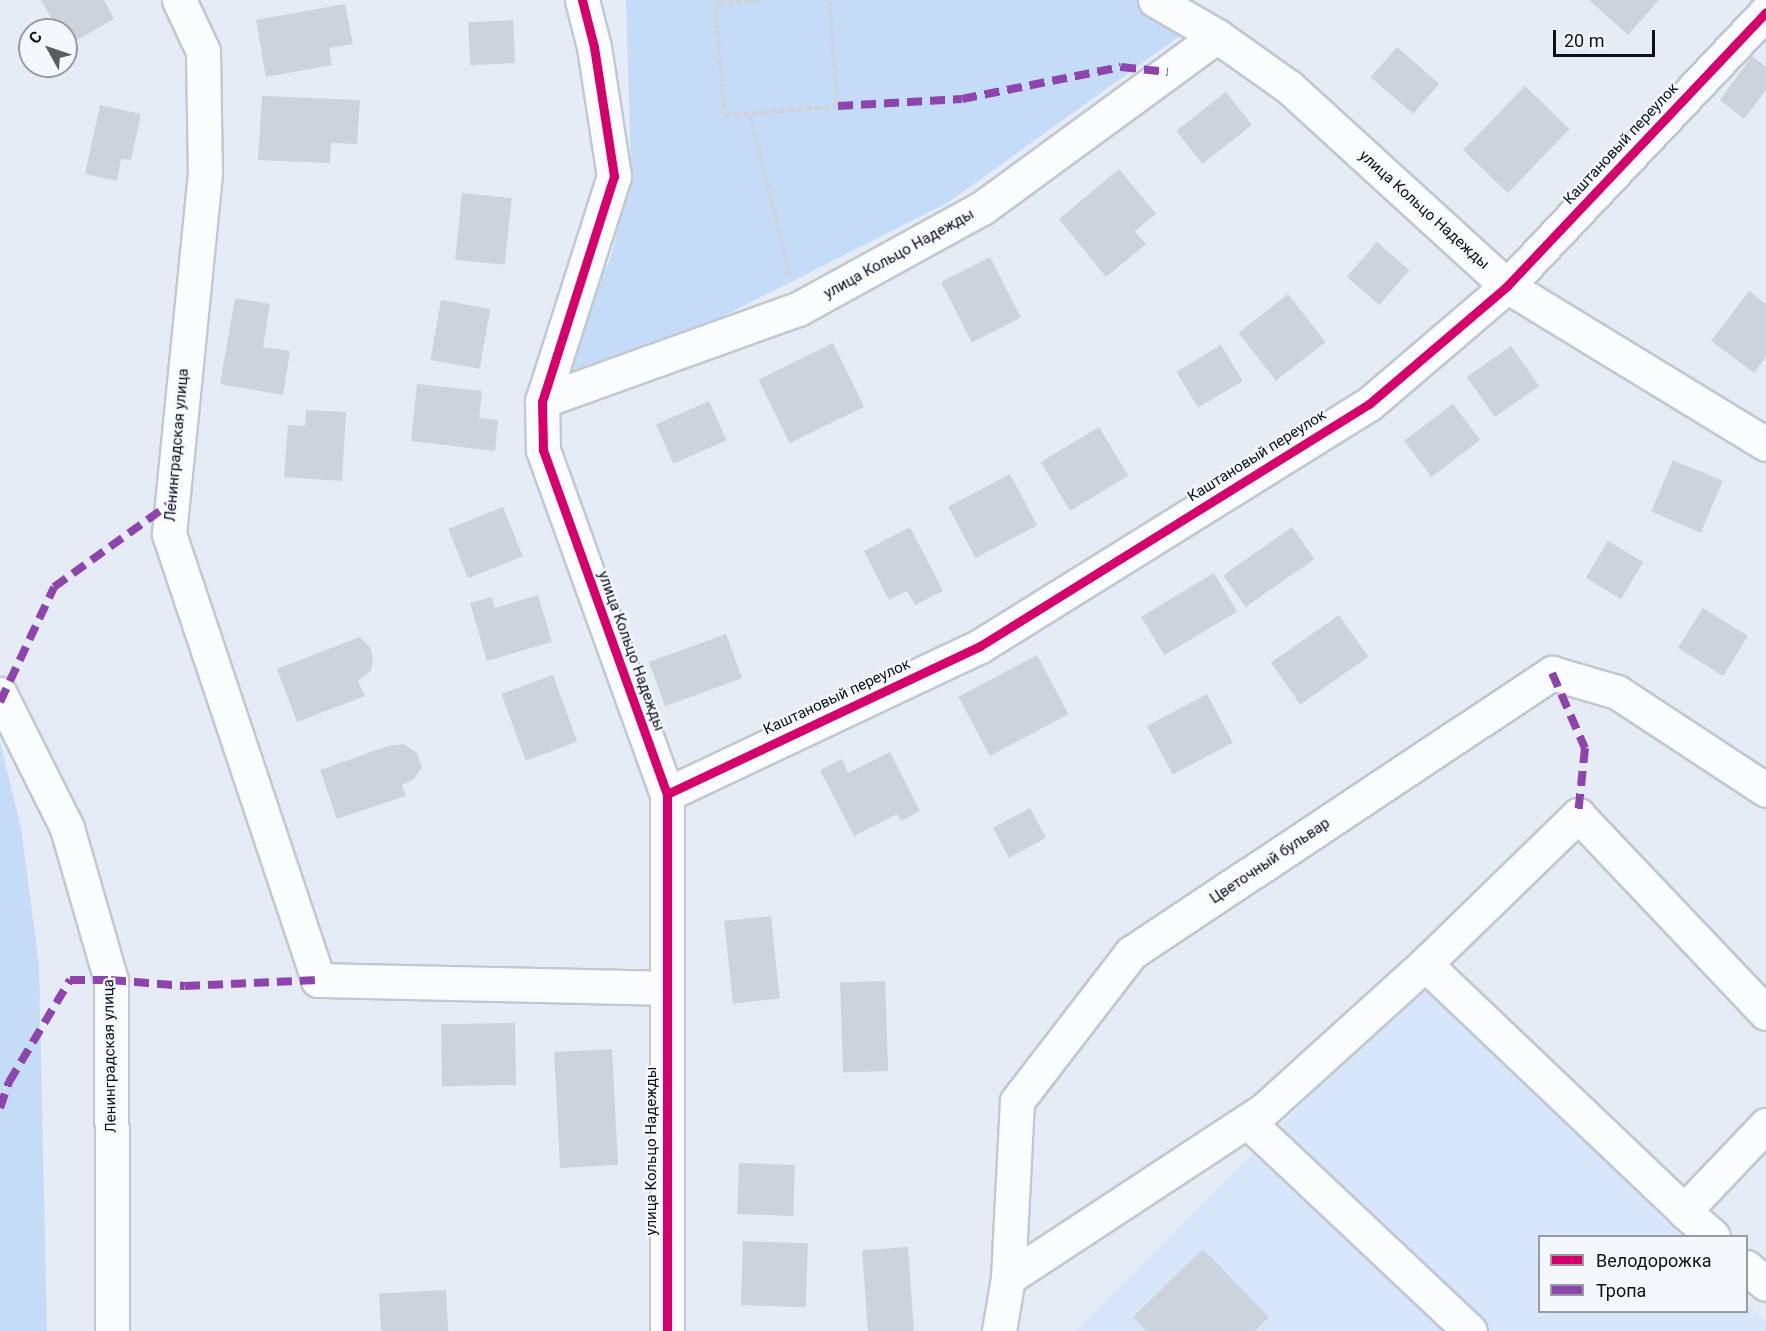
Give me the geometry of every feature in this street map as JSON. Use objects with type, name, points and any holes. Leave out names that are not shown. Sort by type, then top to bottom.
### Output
[{"type":"street","name":"Ленинградская улица","points":[[179,0],[203,51],[205,172],[169,534],[318,980],[667,988]]},
{"type":"street","name":"улица Кольцо Надежды","points":[[582,0],[594,47],[614,176],[542,401],[543,450],[667,794],[667,1331]]},
{"type":"street","name":"улица Кольцо Надежды","points":[[1155,0],[1217,36],[1289,87],[1507,286],[1766,444]]},
{"type":"street","name":"Каштановый переулок","points":[[667,794],[980,646],[1369,404],[1507,286],[1766,12]]},
{"type":"street","name":"улица Кольцо Надежды","points":[[542,401],[798,309],[982,208],[1217,36]]},
{"type":"street","name":"Цветочный бульвар","points":[[999,1331],[1008,1278],[1017,1101],[1131,953],[1552,673],[1617,692],[1766,790]]},
{"type":"street","name":"Ленинградская улица","points":[[0,694],[67,828],[111,980],[112,1331]]},
{"type":"street","points":[[1008,1278],[1264,1110],[1425,964],[1578,815],[1766,1013]]},
{"type":"street","points":[[1425,964],[1712,1235]]},
{"type":"street","points":[[1247,1121],[1470,1331]]},
{"type":"street","points":[[1684,1210],[1766,1125]]},
{"type":"street","points":[[1748,1269],[1766,1284]]},
{"type":"path","points":[[760,0],[715,4],[724,116],[838,106],[829,0]]},
{"type":"path","points":[[750,114],[798,309]]},
{"type":"shaded area","points":[[626,0],[1140,0],[1187,31],[949,202],[696,330],[573,373],[569,361],[576,327],[610,260],[631,176]]},
{"type":"shaded area","points":[[0,742],[21,828],[39,965],[47,1331],[0,1331]]},
{"type":"shaded area","points":[[1424,981],[1679,1235],[1538,1235],[1538,1313],[1748,1313],[1748,1304],[1766,1322],[1766,1331],[1076,1331]]},
{"type":"building","points":[[41,0],[104,0],[114,19],[78,40],[78,18],[51,18]]},
{"type":"building","points":[[1589,0],[1659,0],[1628,35]]},
{"type":"building","points":[[345,4],[353,44],[329,48],[332,65],[266,77],[256,20]]},
{"type":"building","points":[[513,20],[515,63],[470,65],[468,22]]},
{"type":"building","points":[[1397,47],[1439,84],[1413,114],[1371,77]]},
{"type":"building","points":[[1752,56],[1766,67],[1766,90],[1744,119],[1720,100]]},
{"type":"building","points":[[1525,86],[1570,129],[1508,193],[1463,150]]},
{"type":"building","points":[[1226,92],[1252,125],[1202,164],[1176,131]]},
{"type":"building","points":[[262,96],[360,100],[357,144],[331,143],[330,163],[258,160]]},
{"type":"building","points":[[100,105],[141,114],[131,160],[121,159],[117,181],[85,174]]},
{"type":"building","points":[[1119,169],[1156,214],[1135,231],[1146,244],[1106,277],[1059,219]]},
{"type":"building","points":[[462,193],[512,198],[505,265],[455,260]]},
{"type":"building","points":[[1377,242],[1409,270],[1379,305],[1347,277]]},
{"type":"building","points":[[990,257],[1021,318],[972,343],[941,282]]},
{"type":"building","points":[[1749,291],[1766,304],[1766,357],[1754,373],[1711,341]]},
{"type":"building","points":[[1288,294],[1326,342],[1276,381],[1238,333]]},
{"type":"building","points":[[235,298],[270,304],[263,347],[290,351],[283,395],[220,384]]},
{"type":"building","points":[[441,300],[490,309],[480,369],[430,360]]},
{"type":"building","points":[[833,343],[864,407],[790,443],[758,379]]},
{"type":"building","points":[[1221,345],[1243,381],[1198,408],[1176,372]]},
{"type":"building","points":[[1511,346],[1539,386],[1495,417],[1467,377]]},
{"type":"building","points":[[417,384],[482,391],[479,418],[498,420],[495,451],[411,441]]},
{"type":"building","points":[[709,401],[726,440],[674,464],[656,425]]},
{"type":"building","points":[[1453,404],[1480,440],[1431,477],[1404,441]]},
{"type":"building","points":[[306,410],[346,412],[342,481],[284,477],[288,425],[305,426]]},
{"type":"building","points":[[1099,427],[1128,476],[1070,511],[1041,462]]},
{"type":"building","points":[[1673,460],[1723,481],[1701,533],[1651,512]]},
{"type":"building","points":[[1010,474],[1037,525],[975,558],[948,507]]},
{"type":"building","points":[[503,507],[523,556],[468,578],[448,529]]},
{"type":"building","points":[[910,527],[943,591],[915,605],[907,591],[889,600],[864,551]]},
{"type":"building","points":[[1292,527],[1314,559],[1246,607],[1223,575]]},
{"type":"building","points":[[1608,541],[1643,562],[1621,599],[1586,578]]},
{"type":"building","points":[[1214,573],[1237,612],[1164,655],[1141,617]]},
{"type":"building","points":[[538,595],[552,642],[487,661],[470,603],[492,597],[495,608]]},
{"type":"building","points":[[1703,608],[1748,636],[1723,676],[1678,648]]},
{"type":"building","points":[[1339,615],[1368,657],[1300,704],[1271,663]]},
{"type":"building","points":[[726,634],[742,678],[665,706],[649,662]]},
{"type":"building","points":[[360,637],[370,647],[373,658],[371,671],[358,681],[365,696],[297,722],[277,669]]},
{"type":"building","points":[[1037,655],[1068,714],[990,756],[958,697]]},
{"type":"building","points":[[553,675],[577,742],[526,761],[501,694]]},
{"type":"building","points":[[1207,694],[1233,743],[1173,774],[1147,726]]},
{"type":"building","points":[[404,744],[417,753],[422,768],[414,779],[402,785],[406,796],[337,819],[320,770],[388,746]]},
{"type":"building","points":[[890,752],[920,811],[901,821],[897,814],[854,836],[820,770],[842,759],[848,773]]},
{"type":"building","points":[[1030,808],[1046,838],[1009,858],[993,828]]},
{"type":"building","points":[[771,916],[780,999],[733,1003],[724,921]]},
{"type":"building","points":[[885,981],[888,1071],[843,1073],[840,983]]},
{"type":"building","points":[[515,1023],[516,1085],[442,1086],[441,1024]]},
{"type":"building","points":[[612,1049],[618,1165],[560,1168],[554,1052]]},
{"type":"building","points":[[739,1163],[795,1165],[793,1216],[737,1214]]},
{"type":"building","points":[[743,1241],[808,1243],[806,1307],[741,1305]]},
{"type":"building","points":[[908,1247],[914,1331],[868,1331],[862,1250]]},
{"type":"building","points":[[1203,1249],[1269,1317],[1255,1331],[1146,1331],[1133,1317]]},
{"type":"building","points":[[446,1290],[448,1331],[381,1331],[379,1294]]},
{"type":"marked path","points":[[838,106],[962,99],[1121,67],[1168,72]]},
{"type":"marked path","points":[[0,702],[54,587],[171,503]]},
{"type":"marked path","points":[[1552,673],[1585,748],[1578,815]]},
{"type":"marked path","points":[[0,1108],[9,1082],[70,980],[111,980],[185,986],[318,980]]},
{"type":"cycle path","points":[[582,0],[594,47],[614,176],[542,401],[543,450],[667,794],[667,1331]]},
{"type":"cycle path","points":[[667,794],[980,646],[1369,404],[1507,286],[1766,12]]}]
